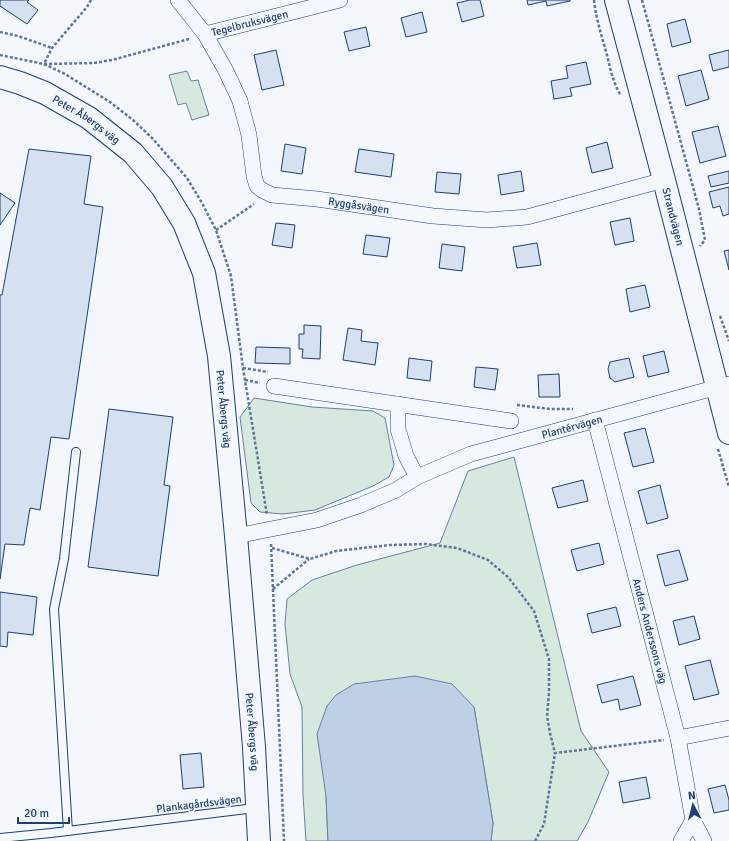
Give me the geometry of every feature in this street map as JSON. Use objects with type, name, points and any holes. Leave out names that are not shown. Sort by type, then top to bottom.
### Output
[{"type":"street","points":[[178,0],[206,34],[240,101],[249,135],[254,176],[257,186]]},
{"type":"street","name":"Tegelbruksvägen","points":[[206,34],[340,0]]},
{"type":"street","name":"Strandvägen","points":[[616,0],[664,180],[723,385],[729,433]]},
{"type":"street","name":"Peter Åbergs väg","points":[[0,77],[45,93],[89,118],[133,153],[162,187],[184,223],[204,274],[219,356],[254,747],[259,841]]},
{"type":"street","name":"Ryggåsvägen","points":[[257,186],[272,195],[317,199],[433,216],[487,220],[528,217],[664,180]]},
{"type":"street","points":[[274,379],[398,404],[512,421]]},
{"type":"street","name":"Plantérvägen","points":[[236,536],[318,520],[396,490],[417,477],[471,454],[723,385]]},
{"type":"street","points":[[398,404],[398,429],[406,456],[417,477]]},
{"type":"street","name":"Anders Anderssons väg","points":[[595,420],[678,738],[693,820],[704,841]]},
{"type":"street","points":[[678,738],[729,728]]},
{"type":"street","points":[[681,841],[693,820]]},
{"type":"lane","points":[[68,831],[54,609],[64,559],[76,452]]},
{"type":"lane","name":"Plankagårdsvägen","points":[[0,838],[258,808]]},
{"type":"path","points":[[91,0],[87,7],[52,48],[44,64],[94,63],[112,60],[206,34]]},
{"type":"path","points":[[642,0],[699,209],[705,240],[699,248]]},
{"type":"path","points":[[0,32],[18,36],[52,48]]},
{"type":"path","points":[[216,230],[255,203],[257,186]]},
{"type":"path","points":[[718,309],[729,341]]},
{"type":"path","points":[[243,368],[274,379]]},
{"type":"path","points":[[510,404],[550,409],[575,409]]},
{"type":"path","points":[[273,589],[310,559],[336,551],[390,545],[426,544],[457,548],[488,560],[508,577],[534,611],[549,658],[549,693],[547,716],[555,753],[544,824],[535,841]]},
{"type":"path","points":[[272,548],[310,559]]},
{"type":"path","points":[[555,753],[678,738]]},
{"type":"shaded area","points":[[187,71],[191,81],[198,80],[209,115],[192,120],[186,103],[178,105],[169,75]]},
{"type":"shaded area","points":[[254,398],[312,407],[373,411],[385,418],[394,465],[389,477],[373,486],[315,510],[283,514],[260,512],[251,503],[240,417]]},
{"type":"shaded area","points":[[514,457],[581,731],[609,772],[588,822],[577,841],[491,841],[493,823],[474,707],[326,796],[328,841],[306,841],[303,795],[302,707],[290,674],[285,624],[287,599],[312,580],[357,565],[440,543],[468,471]]},
{"type":"water","points":[[415,676],[452,684],[474,707],[493,823],[491,841],[328,841],[326,796],[317,734],[327,706],[336,695],[354,684]]},
{"type":"building","points":[[0,0],[29,0],[27,2],[38,10],[27,24],[0,6]]},
{"type":"building","points":[[470,0],[480,0],[484,16],[462,22],[457,3]]},
{"type":"building","points":[[527,0],[570,1],[547,6],[546,1],[528,5]]},
{"type":"building","points":[[422,12],[427,32],[406,37],[401,18]]},
{"type":"building","points":[[685,19],[691,42],[672,47],[667,24]]},
{"type":"building","points":[[366,27],[370,46],[349,51],[344,32]]},
{"type":"building","points":[[276,50],[284,85],[262,90],[254,55]]},
{"type":"building","points":[[729,50],[729,67],[713,71],[709,55]]},
{"type":"building","points":[[586,62],[591,84],[570,88],[572,96],[554,99],[551,81],[568,78],[566,66]]},
{"type":"building","points":[[701,70],[709,99],[686,106],[678,76]]},
{"type":"building","points":[[718,126],[726,156],[700,163],[692,132]]},
{"type":"building","points":[[607,142],[613,168],[592,173],[586,148]]},
{"type":"building","points":[[285,144],[306,148],[302,174],[281,171]]},
{"type":"building","points":[[29,149],[91,156],[84,204],[103,207],[69,439],[51,437],[40,510],[30,508],[24,545],[5,544],[0,579],[0,295],[2,295]]},
{"type":"building","points":[[359,149],[394,154],[391,177],[355,172]]},
{"type":"building","points":[[521,171],[524,191],[501,195],[498,175]]},
{"type":"building","points":[[729,171],[729,183],[711,187],[708,176]]},
{"type":"building","points":[[437,172],[461,174],[459,194],[435,192]]},
{"type":"building","points":[[729,187],[729,214],[723,216],[720,206],[713,208],[709,192]]},
{"type":"building","points":[[0,193],[15,203],[0,225]]},
{"type":"building","points":[[630,218],[634,241],[615,245],[610,222]]},
{"type":"building","points":[[276,223],[295,225],[292,248],[272,245]]},
{"type":"building","points":[[366,235],[390,238],[387,257],[363,254]]},
{"type":"building","points":[[537,243],[541,265],[517,268],[513,247]]},
{"type":"building","points":[[442,244],[465,247],[462,271],[439,268]]},
{"type":"building","points":[[729,250],[729,270],[724,251]]},
{"type":"building","points":[[645,285],[650,307],[630,312],[626,289]]},
{"type":"building","points":[[304,325],[321,326],[320,359],[302,358],[303,349],[299,349],[299,334],[304,334]]},
{"type":"building","points":[[348,328],[362,330],[361,341],[378,343],[375,365],[343,360]]},
{"type":"building","points":[[256,347],[290,348],[290,364],[255,363]]},
{"type":"building","points":[[664,351],[669,372],[648,377],[643,356]]},
{"type":"building","points":[[409,358],[432,361],[430,381],[407,378]]},
{"type":"building","points":[[629,358],[634,377],[615,382],[610,378],[608,369],[610,362]]},
{"type":"building","points":[[476,367],[498,369],[495,390],[474,387]]},
{"type":"building","points":[[559,374],[560,397],[539,397],[538,375]]},
{"type":"building","points":[[109,409],[173,417],[164,485],[170,486],[158,576],[88,567]]},
{"type":"building","points":[[645,428],[654,462],[633,467],[624,433]]},
{"type":"building","points":[[583,480],[588,501],[558,508],[552,488]]},
{"type":"building","points":[[660,485],[668,518],[647,524],[638,491]]},
{"type":"building","points":[[599,543],[604,564],[577,571],[571,550]]},
{"type":"building","points":[[679,550],[688,580],[665,586],[657,555]]},
{"type":"building","points":[[0,592],[37,597],[33,635],[8,632],[7,647],[0,646]]},
{"type":"building","points":[[616,607],[621,626],[592,633],[587,614]]},
{"type":"building","points":[[694,616],[700,639],[679,645],[673,621]]},
{"type":"building","points":[[710,660],[719,694],[694,700],[685,666]]},
{"type":"building","points":[[633,676],[641,705],[620,710],[618,699],[602,703],[597,685]]},
{"type":"building","points":[[201,753],[204,787],[183,789],[180,755]]},
{"type":"building","points":[[646,777],[650,798],[623,803],[619,782]]},
{"type":"building","points":[[725,785],[729,800],[729,810],[714,813],[708,789]]}]
